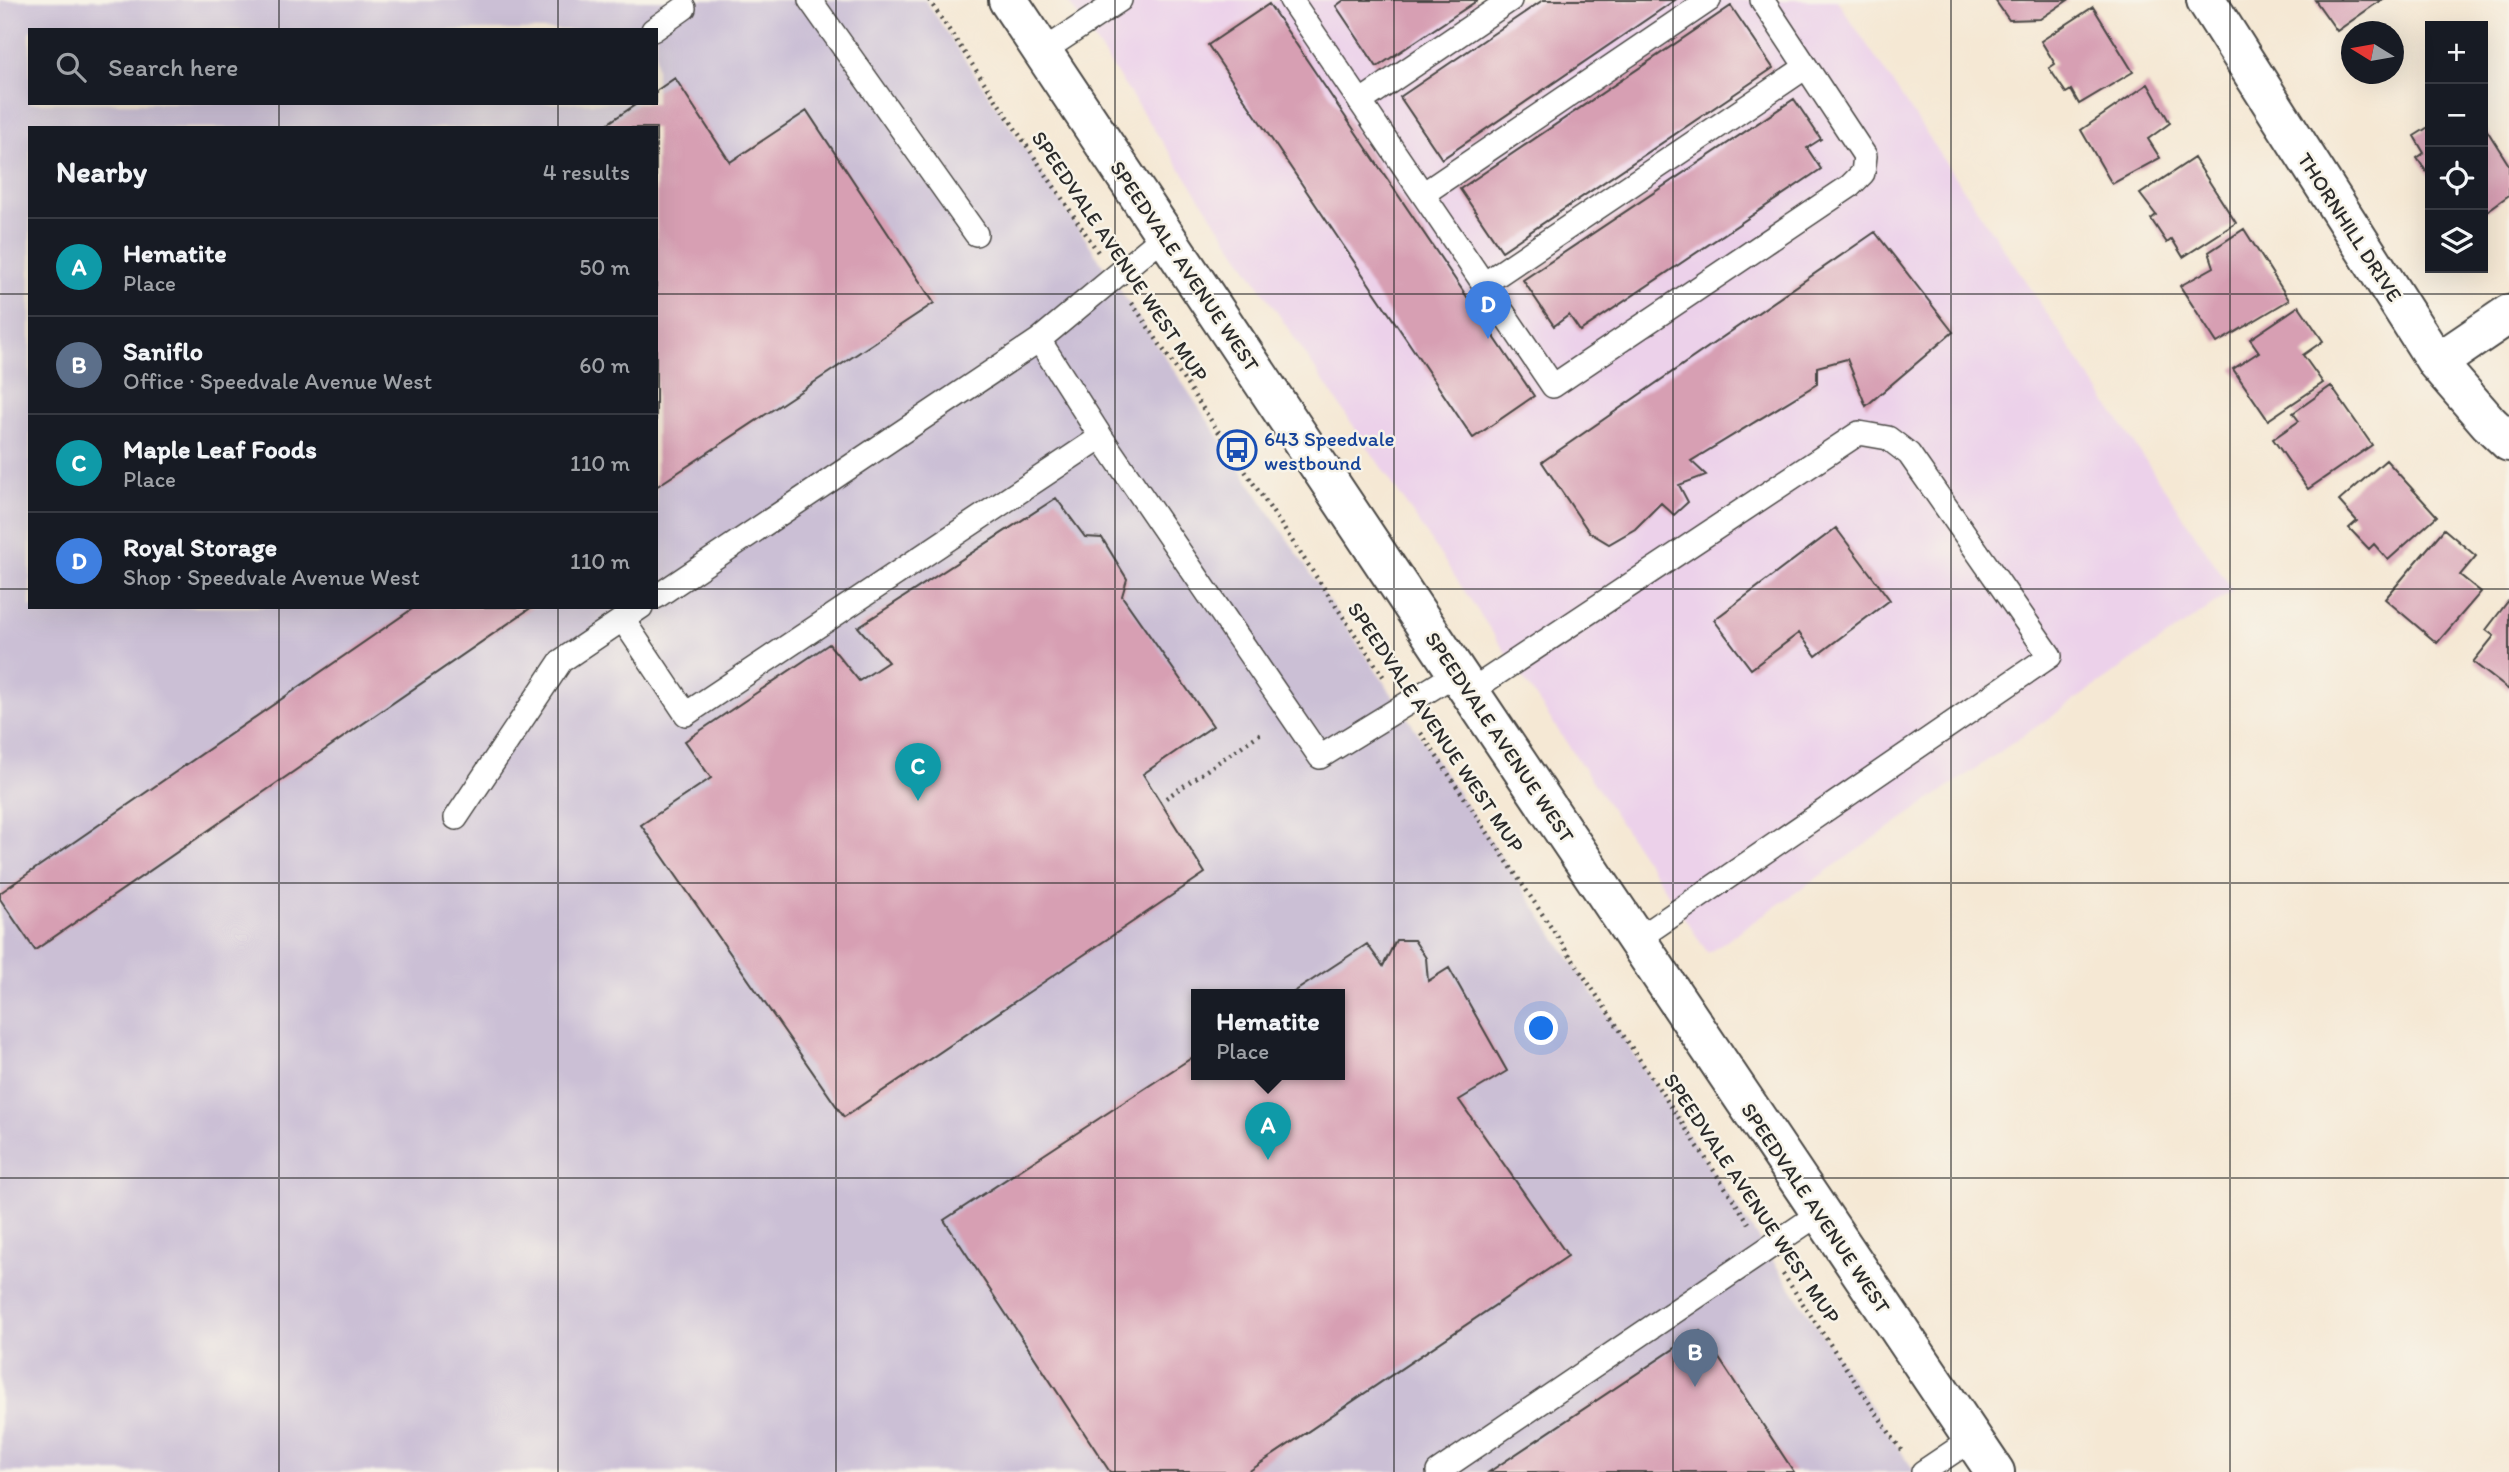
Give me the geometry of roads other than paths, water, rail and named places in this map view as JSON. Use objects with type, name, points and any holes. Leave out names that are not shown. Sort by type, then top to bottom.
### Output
[{"type":"main road","name":"SPEEDVALE AVENUE WEST","points":[[1007,0],[1995,1472]]},
{"type":"main road","name":"THORNHILL DRIVE","points":[[2206,0],[2437,363],[2509,442]]},
{"type":"main road","points":[[2437,363],[2509,314]]},
{"type":"lane","points":[[810,0],[976,234]]},
{"type":"lane","points":[[1042,52],[1120,0]]},
{"type":"lane","points":[[1360,102],[1510,0]]},
{"type":"lane","points":[[1423,194],[1709,0]]},
{"type":"lane","points":[[1299,3],[1360,102],[1553,386],[1850,186],[1863,173],[1866,156],[1762,0]]},
{"type":"lane","points":[[655,28],[685,3]]},
{"type":"lane","points":[[1484,284],[1806,67]]},
{"type":"lane","points":[[658,596],[1039,340],[1164,236]]},
{"type":"lane","points":[[1039,340],[1101,437],[1320,757],[1402,705],[1463,682],[1859,432],[1888,438],[1909,454],[2050,656],[1636,940]]},
{"type":"lane","points":[[456,818],[561,662],[632,613],[685,714],[1101,437]]},
{"type":"lane","points":[[1438,1472],[1820,1213]]},
{"type":"lane","points":[[1916,1466],[1972,1439]]},
{"type":"place","name":"Royal Storage","points":[[1488,339]]},
{"type":"place","name":"643 Speedvale westbound","points":[[1237,450]]},
{"type":"place","name":"Maple Leaf Foods","points":[[918,801]]},
{"type":"place","name":"Hematite","points":[[1268,1160]]},
{"type":"place","name":"Saniflo","points":[[1695,1387]]}]
